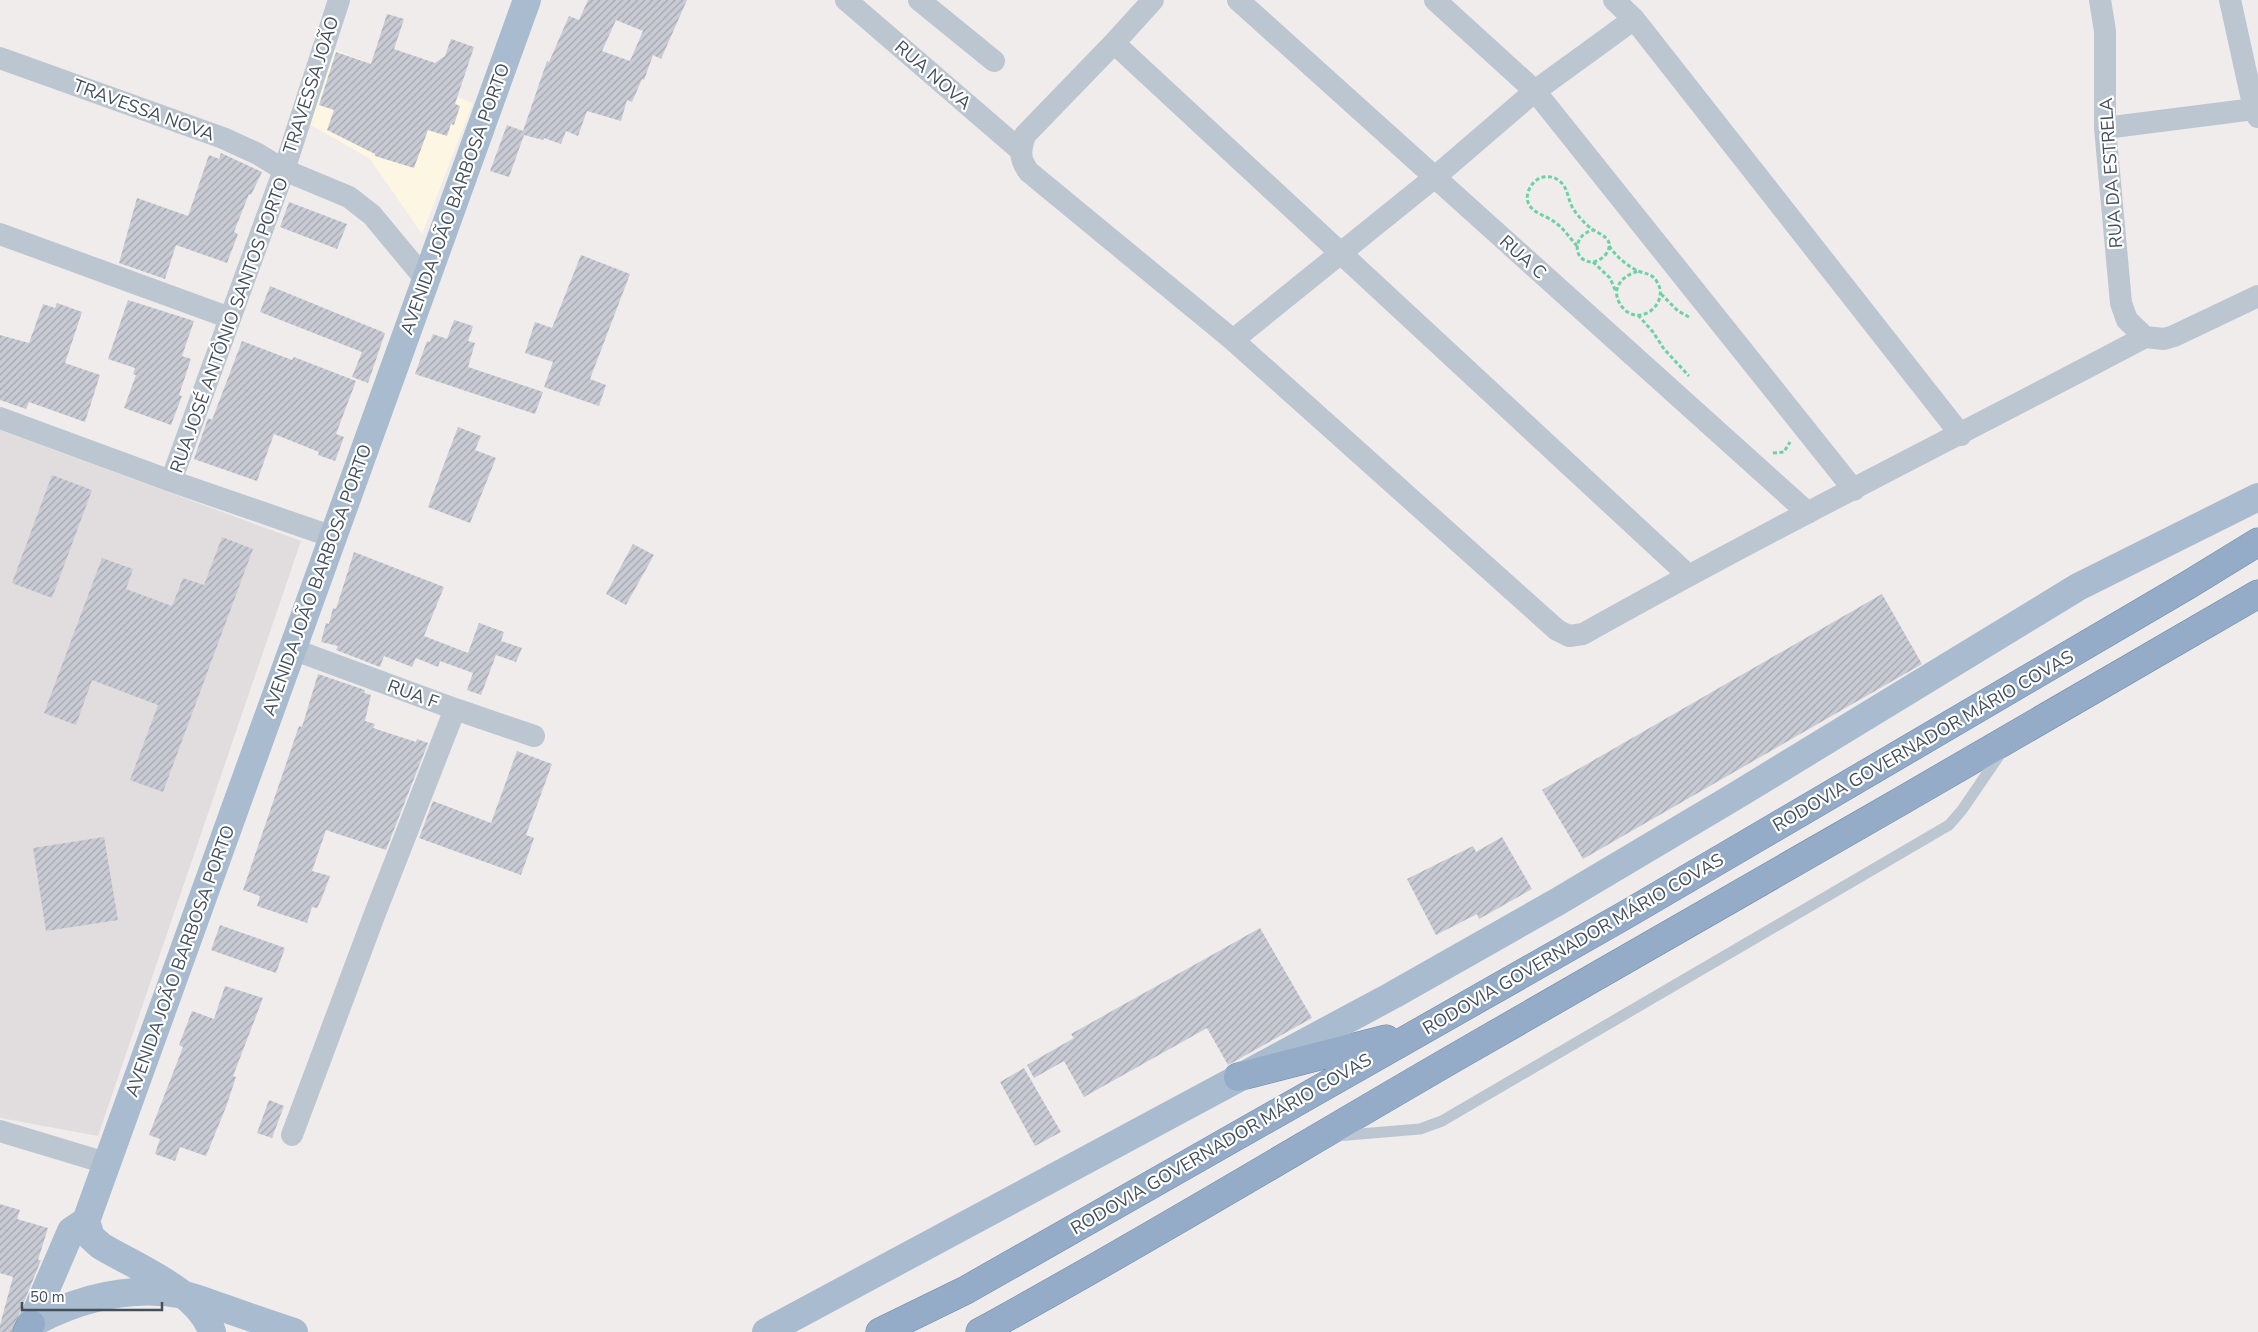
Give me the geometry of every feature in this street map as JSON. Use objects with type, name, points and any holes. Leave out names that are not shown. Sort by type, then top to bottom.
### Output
[{"type":"highway","name":"RODOVIA GOVERNADOR MÁRIO COVAS","points":[[880,1332],[966,1290],[1739,849],[2180,590],[2258,542]]},
{"type":"highway","points":[[980,1332],[1083,1276],[1319,1137],[2009,740],[2258,594]]},
{"type":"highway","points":[[1238,1077],[1421,1030]]},
{"type":"main road","name":"AVENIDA JOÃO BARBOSA PORTO","points":[[86,1222],[527,0]]},
{"type":"main road","points":[[766,1332],[1393,995],[1557,902],[1729,800],[2078,587],[2258,497]]},
{"type":"main road","points":[[30,1329],[71,1231],[86,1222],[91,1237],[101,1246],[187,1296],[205,1316],[212,1332]]},
{"type":"main road","points":[[30,1329],[72,1304],[117,1294],[164,1292],[187,1296],[294,1332]]},
{"type":"street","name":"TRAVESSA JOÃO","points":[[284,170],[339,0]]},
{"type":"street","name":"RUA NOVA","points":[[847,0],[1020,150]]},
{"type":"street","points":[[919,0],[994,61]]},
{"type":"street","points":[[1153,0],[1025,135],[1020,150],[1022,162],[1029,172],[1233,340],[1550,623],[1569,636],[1583,634],[1688,575],[1962,435],[2145,337],[2164,339],[2174,336],[2258,296]]},
{"type":"street","name":"RUA C","points":[[1238,0],[1808,513]]},
{"type":"street","points":[[1435,0],[1535,91],[1854,490]]},
{"type":"street","points":[[1614,0],[1634,19],[1962,435]]},
{"type":"street","name":"RUA DA ESTRELA","points":[[2100,0],[2105,31],[2105,128],[2121,303],[2127,320],[2145,337]]},
{"type":"street","points":[[2105,128],[2256,113],[2230,0]]},
{"type":"street","points":[[1233,340],[1434,177],[1535,91],[1634,19]]},
{"type":"street","points":[[1114,43],[1688,575]]},
{"type":"street","name":"TRAVESSA NOVA","points":[[0,58],[223,138],[258,154],[284,170]]},
{"type":"street","name":"RUA JOSÉ ANTÔNIO SANTOS PORTO","points":[[171,480],[284,170],[349,197],[372,215],[426,280]]},
{"type":"street","points":[[0,234],[230,318]]},
{"type":"street","points":[[0,418],[333,536]]},
{"type":"street","name":"RUA F","points":[[292,649],[455,710],[534,736]]},
{"type":"street","points":[[292,1135],[370,925],[455,710]]},
{"type":"street","points":[[0,1131],[106,1165]]},
{"type":"lane","points":[[1319,1137],[1420,1129],[1450,1116],[1949,825],[1962,810],[2009,740]]},
{"type":"path","points":[[1577,246],[1554,221],[1537,214],[1530,206],[1527,196],[1530,186],[1537,179],[1548,176],[1558,179],[1565,187],[1574,209],[1593,230]]},
{"type":"path","points":[[1593,230],[1601,232],[1607,238],[1609,246],[1621,260],[1639,271],[1650,274],[1658,282],[1661,294],[1658,304],[1650,313],[1638,315],[1628,312],[1620,304],[1610,278],[1593,262],[1579,254],[1577,246],[1579,238],[1585,232],[1593,230]]},
{"type":"path","points":[[1593,262],[1601,260],[1609,246]]},
{"type":"path","points":[[1617,293],[1620,282],[1628,274],[1639,271]]},
{"type":"path","points":[[1638,315],[1653,332],[1664,349],[1695,382]]},
{"type":"shaded area","points":[[332,49],[473,103],[422,234],[370,159],[308,123]]},
{"type":"shaded area","points":[[0,430],[301,541],[98,1136],[0,1118]]},
{"type":"building","points":[[588,0],[687,0],[661,59],[653,55],[644,80],[642,79],[632,102],[627,100],[621,121],[587,111],[578,136],[566,131],[561,144],[544,138],[543,140],[524,135],[509,177],[490,171],[507,125],[523,131],[547,61],[549,62],[569,16],[579,20]],"holes":[[[616,20],[643,31],[630,61],[602,51]]]},
{"type":"building","points":[[387,14],[404,19],[394,49],[435,63],[445,56],[451,39],[474,47],[455,104],[460,106],[454,125],[451,124],[447,136],[428,130],[414,168],[375,156],[375,154],[327,130],[334,110],[319,105],[336,52],[371,64]]},
{"type":"building","points":[[221,153],[262,172],[251,195],[249,194],[234,232],[238,234],[227,263],[176,245],[165,279],[119,263],[137,198],[188,216],[209,155],[219,159]]},
{"type":"building","points":[[289,202],[347,224],[337,249],[280,227]]},
{"type":"building","points":[[581,255],[630,274],[590,379],[606,385],[599,406],[544,387],[553,362],[525,353],[535,322],[552,328]]},
{"type":"building","points":[[270,286],[385,333],[368,383],[352,377],[362,352],[260,312]]},
{"type":"building","points":[[128,300],[194,321],[182,356],[191,359],[179,395],[182,396],[171,425],[124,408],[136,375],[133,374],[135,368],[108,359]]},
{"type":"building","points":[[57,303],[82,312],[65,363],[100,375],[85,422],[29,402],[26,409],[0,400],[0,335],[29,343],[43,304],[55,308]]},
{"type":"building","points":[[454,320],[473,326],[468,341],[475,343],[468,367],[543,392],[535,414],[415,374],[427,341],[430,342],[433,334],[447,339]]},
{"type":"building","points":[[242,341],[292,360],[294,357],[356,381],[336,434],[344,437],[335,461],[318,455],[319,452],[274,434],[257,481],[194,459],[208,418],[212,420]]},
{"type":"building","points":[[458,427],[481,436],[475,450],[496,458],[470,523],[428,507]]},
{"type":"building","points":[[52,475],[92,490],[52,598],[12,583]]},
{"type":"building","points":[[222,537],[253,549],[163,792],[130,780],[158,705],[92,680],[76,725],[44,713],[102,558],[133,569],[126,589],[172,606],[183,578],[204,585]]},
{"type":"building","points":[[633,544],[654,555],[626,605],[606,594]]},
{"type":"building","points":[[354,552],[444,587],[424,636],[468,653],[479,623],[504,632],[501,641],[522,648],[516,662],[496,655],[481,695],[467,690],[473,673],[440,661],[438,667],[416,658],[412,667],[384,656],[380,667],[336,650],[338,646],[321,642],[326,623],[329,624],[333,608],[336,609]]},
{"type":"building","points":[[1882,594],[1922,664],[1583,859],[1542,790]]},
{"type":"building","points":[[318,674],[365,690],[364,693],[371,695],[365,721],[375,724],[373,728],[416,742],[417,739],[428,743],[386,850],[326,830],[312,871],[330,876],[317,908],[312,907],[307,923],[257,906],[260,896],[243,890],[299,726],[302,727]]},
{"type":"building","points":[[517,751],[552,764],[526,835],[534,838],[521,875],[419,838],[433,801],[491,823]]},
{"type":"building","points":[[104,837],[118,920],[46,931],[33,848]]},
{"type":"building","points":[[1502,837],[1532,889],[1479,919],[1477,914],[1436,935],[1407,879],[1473,846],[1476,852]]},
{"type":"building","points":[[220,925],[285,948],[276,973],[211,950]]},
{"type":"building","points":[[1260,928],[1312,1018],[1228,1065],[1207,1028],[1084,1097],[1064,1061],[1034,1078],[1027,1065],[1074,1038],[1071,1034]]},
{"type":"building","points":[[225,986],[263,998],[233,1076],[236,1077],[226,1107],[206,1156],[180,1147],[175,1161],[155,1154],[160,1139],[149,1135],[183,1047],[179,1045],[192,1011],[214,1019]]},
{"type":"building","points":[[1024,1068],[1061,1132],[1035,1146],[1000,1082]]},
{"type":"building","points":[[269,1100],[284,1106],[272,1138],[257,1133]]},
{"type":"building","points":[[0,1204],[20,1210],[17,1219],[48,1228],[38,1260],[41,1260],[12,1332],[0,1332],[0,1325],[13,1277],[0,1273]]}]
